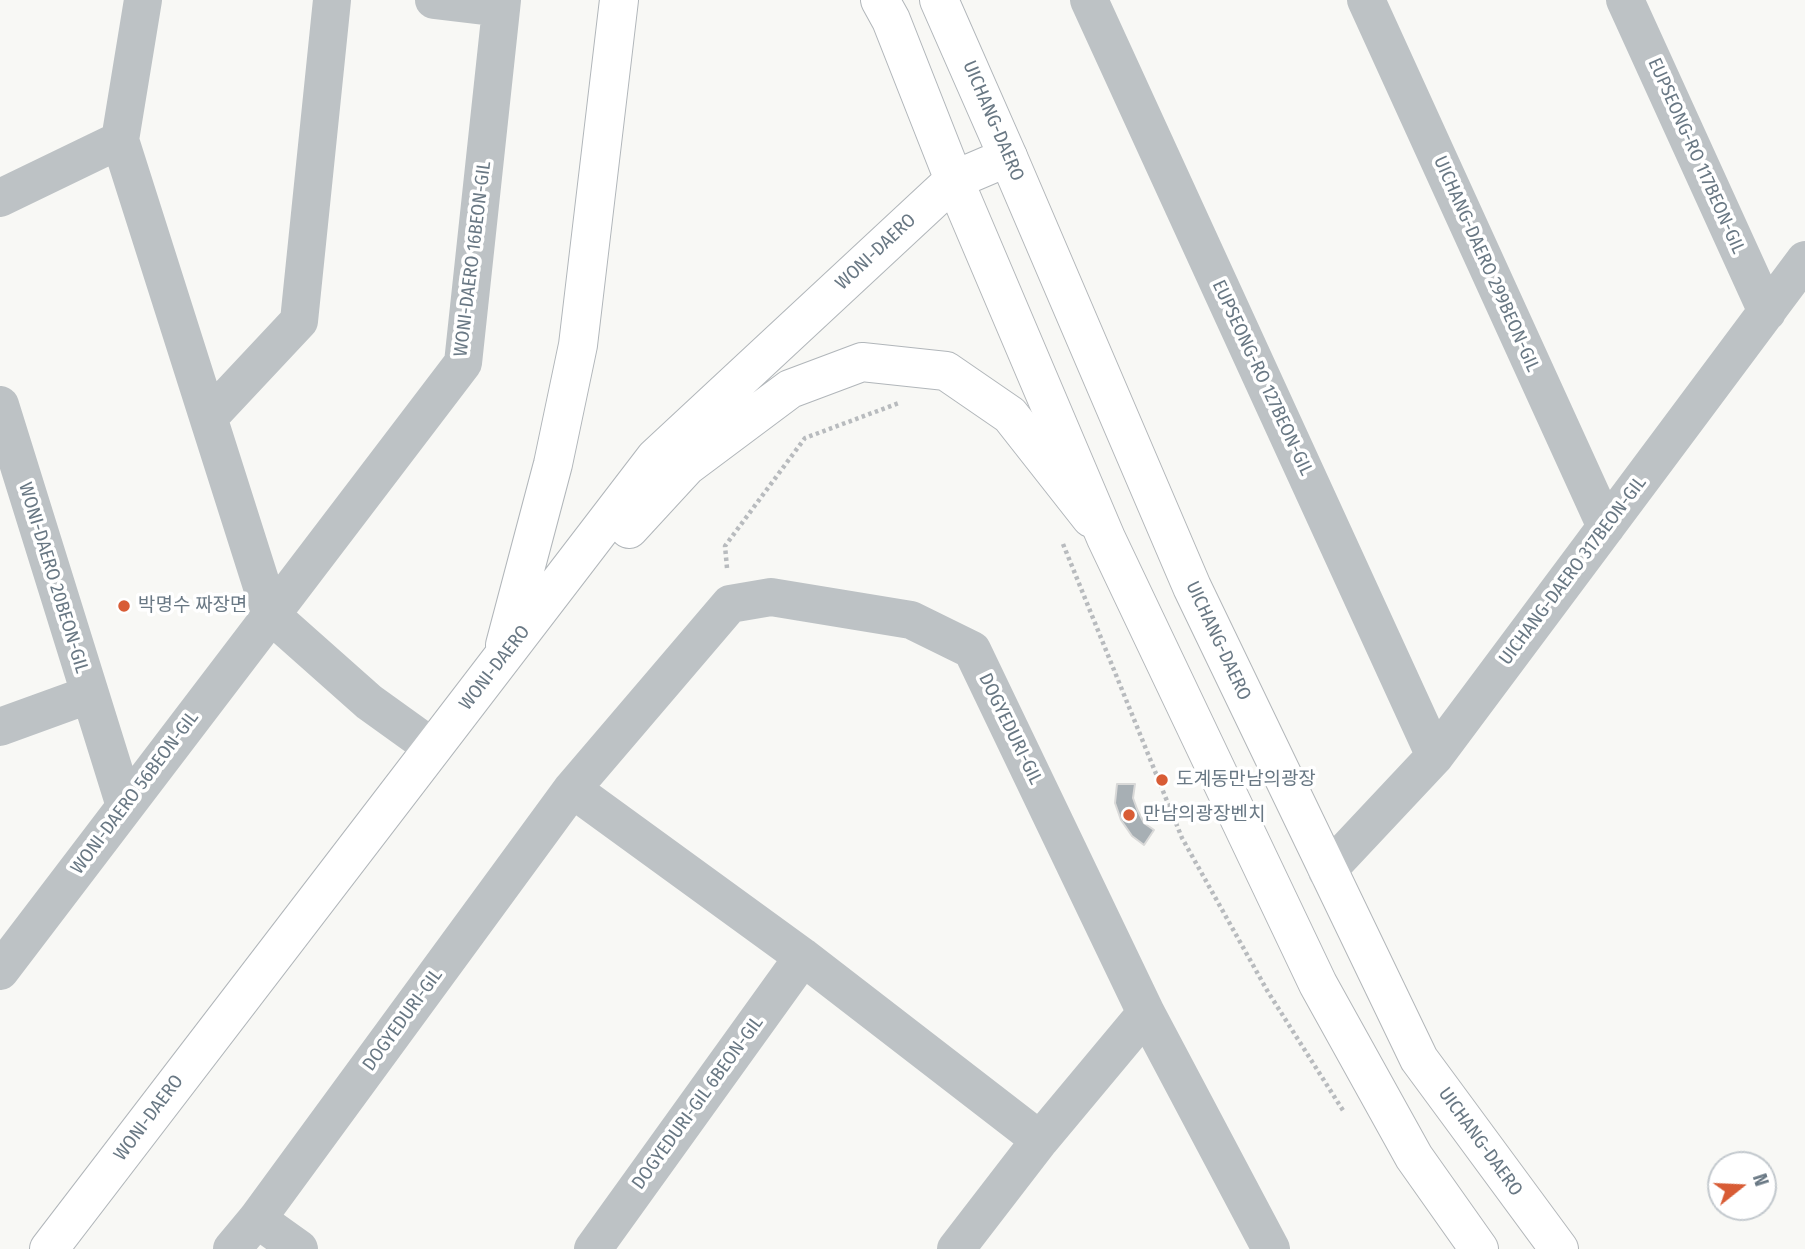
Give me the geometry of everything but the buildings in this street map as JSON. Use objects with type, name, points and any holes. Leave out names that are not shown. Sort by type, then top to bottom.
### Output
[{"type":"main road","points":[[501,661],[552,464],[578,345],[619,0]]},
{"type":"main road","points":[[880,0],[891,20],[954,180],[1107,538],[1318,984],[1414,1157],[1479,1249]]},
{"type":"main road","name":"UICHANG-DAERO","points":[[939,0],[1192,587],[1419,1059],[1559,1249]]},
{"type":"main road","name":"WONI-DAERO","points":[[49,1249],[656,458],[954,180],[1008,157]]},
{"type":"main road","points":[[501,661],[572,592],[687,466],[790,389],[862,362],[946,371],[1010,415],[1107,538]]},
{"type":"street","points":[[143,0],[120,140],[271,615],[369,702],[433,748]]},
{"type":"street","points":[[209,418],[299,321],[332,0]]},
{"type":"street","points":[[434,0],[501,4]]},
{"type":"street","name":"EUPSEONG-RO 127BEON-GIL","points":[[1089,0],[1435,756]]},
{"type":"street","name":"UICHANG-DAERO 299BEON-GIL","points":[[1366,0],[1606,527]]},
{"type":"street","name":"EUPSEONG-RO 117BEON-GIL","points":[[1626,0],[1767,312]]},
{"type":"street","name":"WONI-DAERO 16BEON-GIL","points":[[271,615],[463,363],[501,4]]},
{"type":"street","points":[[0,198],[120,140]]},
{"type":"street","name":"UICHANG-DAERO 317BEON-GIL","points":[[1327,871],[1435,756],[1805,260]]},
{"type":"street","name":"WONI-DAERO 20BEON-GIL","points":[[0,405],[9,464],[125,807]]},
{"type":"street","name":"DOGYEDURI-GIL","points":[[232,1249],[257,1219],[572,789],[730,604],[771,597],[911,620],[972,650],[1146,1013],[1266,1247]]},
{"type":"street","name":"WONI-DAERO 56BEON-GIL","points":[[0,971],[271,615]]},
{"type":"street","name":"WONI-DAERO 20BEON-GIL","points":[[0,727],[88,695]]},
{"type":"street","points":[[572,789],[803,957],[1041,1140]]},
{"type":"street","name":"DOGYEDURI-GIL 6BEON-GIL","points":[[593,1249],[803,957]]},
{"type":"street","points":[[956,1249],[1041,1140],[1146,1013]]},
{"type":"street","points":[[257,1219],[299,1249]]},
{"type":"path","points":[[730,604],[725,545],[805,438],[902,402],[916,368]]},
{"type":"path","points":[[1063,543],[1182,838],[1268,992],[1348,1118]]},
{"type":"place","name":"박명수 짜장면","points":[[124,606]]},
{"type":"place","name":"도계동만남의광장","points":[[1162,780]]},
{"type":"place","name":"만남의광장벤치","points":[[1129,815]]}]
